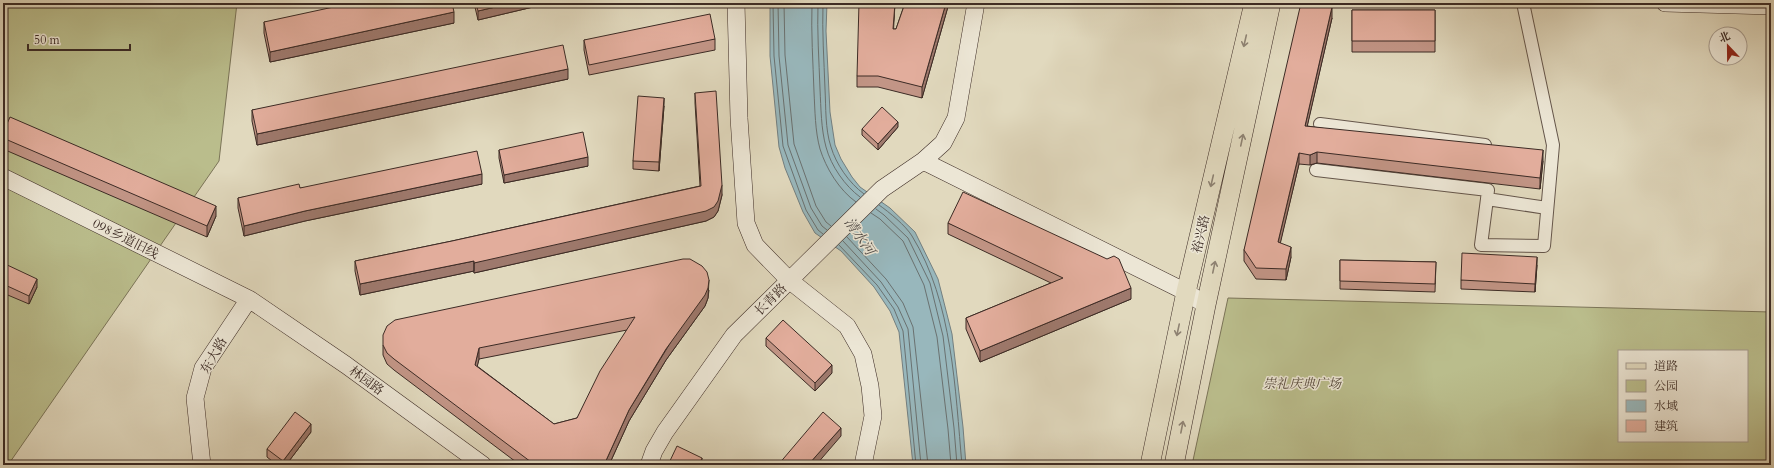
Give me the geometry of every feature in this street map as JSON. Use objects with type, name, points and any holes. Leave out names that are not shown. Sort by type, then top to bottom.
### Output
[{"type":"main road","name":"裕兴路","points":[[1150,465],[1186,292],[1254,3]]},
{"type":"main road","name":"裕兴路","points":[[1174,465],[1206,305],[1271,3]]},
{"type":"street","points":[[736,3],[739,118],[746,223],[755,245],[789,280],[846,326],[863,354],[870,386],[873,416],[863,465]]},
{"type":"street","name":"长青路","points":[[649,465],[654,451],[665,432],[734,334],[882,190],[923,161],[943,143],[956,118],[976,3]]},
{"type":"street","points":[[1316,170],[1488,190],[1481,245],[1544,246],[1547,208],[1548,153],[1553,145],[1523,3]]},
{"type":"street","points":[[1665,3],[1771,6]]},
{"type":"street","points":[[1320,124],[1498,146]]},
{"type":"street","points":[[923,161],[1186,292],[1206,305]]},
{"type":"street","name":"098乡道旧线","points":[[3,177],[249,299]]},
{"type":"street","points":[[1487,199],[1547,208]]},
{"type":"street","name":"东大路","points":[[202,465],[195,398],[203,368],[249,299]]},
{"type":"street","name":"林园路","points":[[249,299],[346,365],[483,465]]},
{"type":"green space","points":[[3,3],[237,3],[219,161],[8,465],[3,465]]},
{"type":"green space","name":"崇礼庆典广场","points":[[1228,298],[1771,312],[1771,465],[1192,465]]},
{"type":"water","name":"清水河","points":[[770,3],[827,3],[826,31],[830,112],[835,145],[841,159],[860,187],[890,208],[915,232],[938,279],[952,334],[966,465],[913,465],[899,332],[890,311],[874,287],[841,251],[815,233],[803,212],[785,168],[779,147],[770,56]]},
{"type":"building","points":[[352,3],[452,3],[454,12],[270,52],[264,22]]},
{"type":"building","points":[[476,3],[513,3],[478,11]]},
{"type":"building","points":[[859,3],[895,3],[893,29],[896,29],[905,3],[946,3],[922,87],[878,76],[857,76]]},
{"type":"building","points":[[1301,3],[1314,3],[1332,7],[1305,126],[1543,150],[1540,178],[1317,152],[1310,155],[1299,153],[1278,242],[1291,247],[1286,269],[1256,268],[1244,250]]},
{"type":"building","points":[[1352,10],[1435,10],[1435,41],[1352,41]]},
{"type":"building","points":[[710,14],[715,39],[589,65],[584,40]]},
{"type":"building","points":[[563,45],[568,69],[257,134],[252,110]]},
{"type":"building","points":[[716,91],[722,185],[718,201],[714,207],[706,211],[474,263],[474,261],[360,284],[355,261],[701,186],[695,93]]},
{"type":"building","points":[[638,96],[664,98],[659,162],[633,161]]},
{"type":"building","points":[[882,107],[898,122],[878,144],[862,129]]},
{"type":"building","points":[[10,117],[216,206],[207,226],[3,138],[3,133]]},
{"type":"building","points":[[583,132],[588,157],[504,175],[499,150]]},
{"type":"building","points":[[477,151],[482,174],[305,211],[244,226],[238,198],[299,184],[300,188]]},
{"type":"building","points":[[963,192],[1107,259],[1114,256],[1119,259],[1131,288],[980,351],[966,318],[1063,278],[948,223]]},
{"type":"building","points":[[1462,253],[1537,257],[1535,284],[1461,280]]},
{"type":"building","points":[[683,259],[690,259],[702,266],[707,272],[709,280],[705,295],[666,349],[629,410],[604,465],[535,465],[387,353],[383,345],[383,335],[387,326],[395,320]],"holes":[[[635,317],[600,371],[577,418],[554,424],[475,365],[479,348]]]},
{"type":"building","points":[[1340,260],[1436,262],[1435,284],[1340,281]]},
{"type":"building","points":[[3,263],[37,279],[29,296],[3,284]]},
{"type":"building","points":[[783,320],[832,365],[815,383],[766,338]]},
{"type":"building","points":[[295,412],[311,424],[283,461],[267,449]]},
{"type":"building","points":[[823,412],[841,428],[808,465],[778,465]]},
{"type":"building","points":[[677,446],[702,458],[699,465],[668,465]]}]
